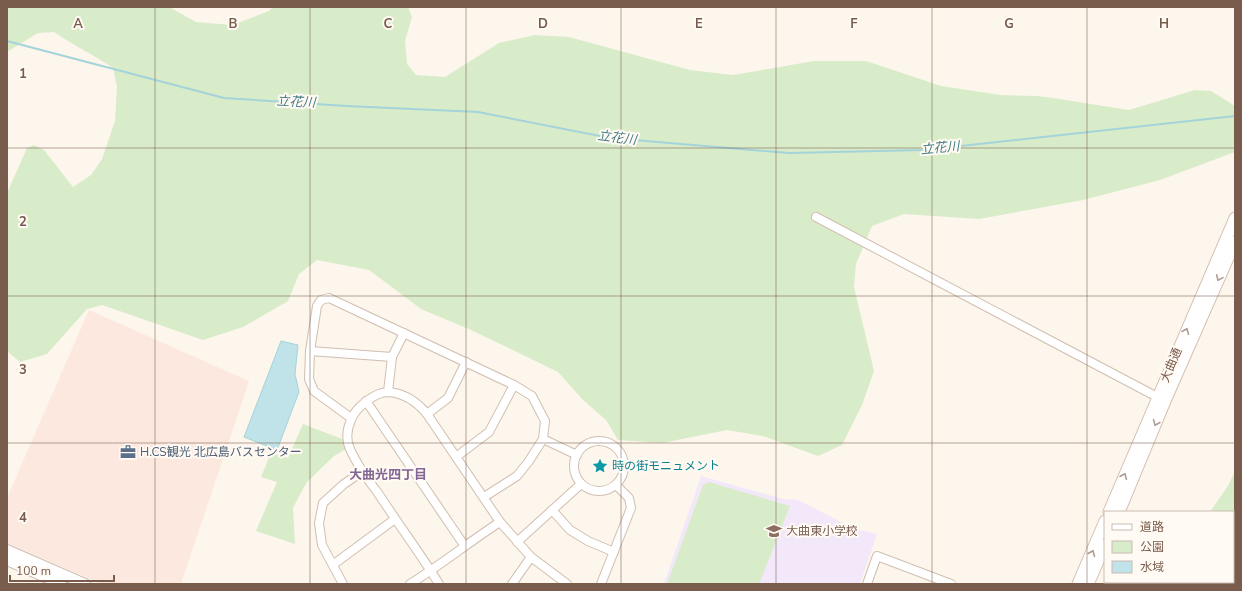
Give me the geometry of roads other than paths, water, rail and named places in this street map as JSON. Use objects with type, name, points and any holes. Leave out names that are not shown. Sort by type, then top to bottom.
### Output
[{"type":"main road","name":"大曲通","points":[[1119,511],[1161,399],[1235,218]]},
{"type":"main road","name":"大曲通","points":[[1109,511],[1235,242]]},
{"type":"main road","points":[[1078,584],[1104,523]]},
{"type":"main road","points":[[1088,584],[1104,547]]},
{"type":"street","points":[[816,217],[1161,399]]},
{"type":"street","points":[[351,418],[314,391],[309,380],[310,352],[316,306],[321,300],[329,298],[514,385],[532,396],[545,421],[542,439],[530,461],[517,476],[484,497]]},
{"type":"street","points":[[388,392],[392,357],[404,333]]},
{"type":"street","points":[[310,352],[392,357]]},
{"type":"street","points":[[427,414],[448,398],[466,362]]},
{"type":"street","points":[[456,457],[488,432],[514,385]]},
{"type":"street","points":[[439,584],[363,471],[350,449],[347,434],[351,418],[366,401],[377,395],[388,392],[410,398],[427,414],[500,522],[516,542],[531,557],[567,584]]},
{"type":"street","points":[[366,401],[464,545]]},
{"type":"street","points":[[542,439],[577,455]]},
{"type":"street","points":[[596,441],[608,442],[618,449],[623,456],[625,463],[624,472],[621,479],[616,486],[610,490],[602,492],[587,489],[581,484],[574,470],[574,462],[577,455],[581,448],[588,443],[596,441]]},
{"type":"street","points":[[343,584],[334,564],[322,544],[319,523],[324,503],[344,484],[363,471]]},
{"type":"street","points":[[516,542],[581,484]]},
{"type":"street","points":[[601,584],[631,508],[629,498],[616,486]]},
{"type":"street","points":[[552,510],[570,530],[588,541],[614,552]]},
{"type":"street","points":[[334,564],[395,519]]},
{"type":"street","points":[[410,584],[431,571],[464,545],[500,522]]},
{"type":"street","points":[[7,550],[85,584]]},
{"type":"street","points":[[867,584],[877,556],[951,584]]},
{"type":"street","points":[[512,584],[531,557]]},
{"type":"street","points":[[7,560],[61,584]]},
{"type":"water","points":[[281,341],[298,345],[295,374],[299,392],[277,450],[244,437]]},
{"type":"waterway","name":"立花川","points":[[7,41],[224,98],[347,106],[478,112],[610,138],[789,153],[924,150],[1235,116]]},
{"type":"place","name":"H.CS観光 北広島バスセンター","points":[[128,452]]},
{"type":"place","name":"時の街モニュメント","points":[[600,466]]},
{"type":"place","name":"大曲東小学校","points":[[774,531]]},
{"type":"district","name":"大曲光四丁目","points":[[388,475]]}]
